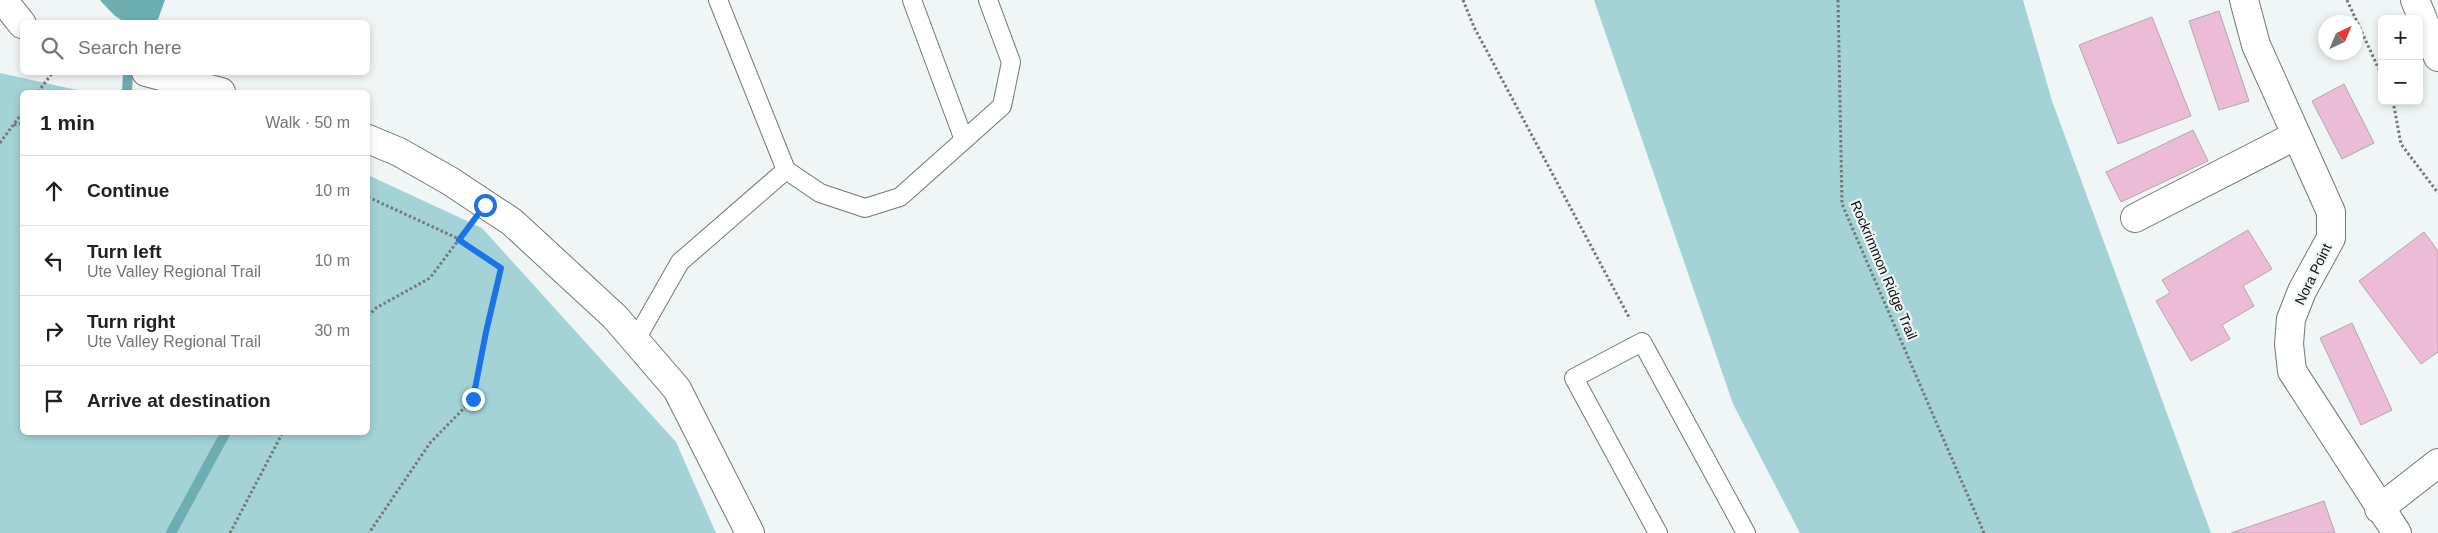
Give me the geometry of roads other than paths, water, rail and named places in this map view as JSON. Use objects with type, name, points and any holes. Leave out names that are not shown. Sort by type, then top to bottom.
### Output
[{"type":"street","points":[[3,0],[20,21]]},
{"type":"street","name":"Nora Point","points":[[2244,0],[2256,45],[2295,136],[2331,212],[2331,238],[2302,291],[2291,319],[2289,344],[2292,372],[2379,509],[2397,533]]},
{"type":"street","points":[[2415,0],[2438,57]]},
{"type":"street","points":[[157,75],[213,90]]},
{"type":"street","points":[[2135,218],[2295,136]]},
{"type":"street","points":[[370,140],[407,157],[512,222],[555,259],[615,317],[676,389],[750,533]]},
{"type":"street","points":[[2379,509],[2438,463]]},
{"type":"lane","points":[[718,0],[786,170],[820,193],[865,208],[900,197],[1002,106],[1012,62],[988,0]]},
{"type":"lane","points":[[912,0],[964,140]]},
{"type":"lane","points":[[635,341],[680,262],[786,170]]},
{"type":"lane","points":[[1658,533],[1574,378],[1642,342],[1746,533]]},
{"type":"waterway","points":[[127,90],[128,75]]},
{"type":"waterway","points":[[171,533],[224,435]]}]
